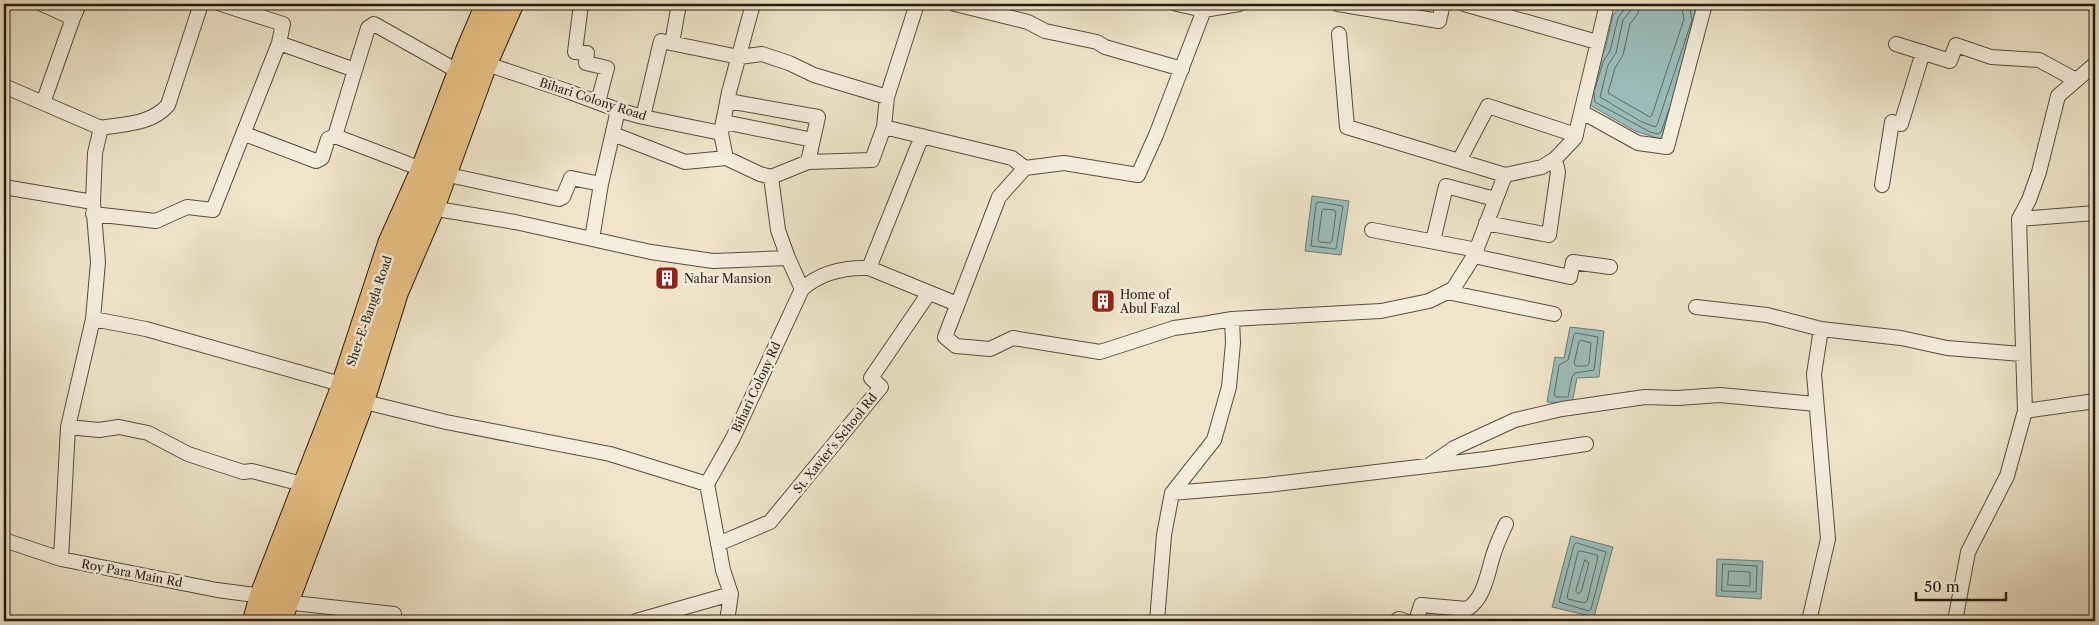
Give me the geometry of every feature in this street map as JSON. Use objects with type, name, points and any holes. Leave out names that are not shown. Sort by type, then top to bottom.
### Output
[{"type":"highway","name":"Sher-E-Bangla Road","points":[[256,621],[275,606],[356,382],[391,244],[434,172],[472,68],[489,4]]},
{"type":"highway","name":"Sher-E-Bangla Road","points":[[472,68],[510,4]]},
{"type":"highway","name":"Sher-E-Bangla Road","points":[[275,606],[306,485],[356,382],[431,208],[434,172]]},
{"type":"street","points":[[42,4],[73,18]]},
{"type":"street","points":[[43,103],[79,4]]},
{"type":"street","points":[[4,86],[100,128],[144,121],[161,113],[168,105],[201,4]]},
{"type":"street","points":[[4,187],[156,221],[187,207],[212,211],[245,134],[279,43],[282,24],[221,4]]},
{"type":"street","points":[[581,4],[575,52],[587,54],[586,63],[607,68],[598,102]]},
{"type":"street","points":[[672,43],[679,4]]},
{"type":"street","points":[[726,158],[723,127],[753,4]]},
{"type":"street","points":[[613,134],[685,162],[726,158],[760,174],[771,177],[808,162],[872,160],[884,127],[887,97],[917,4]]},
{"type":"street","points":[[955,4],[976,7],[1028,22],[1045,31],[1097,42],[1105,47],[1182,69]]},
{"type":"street","points":[[1176,4],[1204,10],[1224,5],[1239,4]]},
{"type":"street","points":[[1338,4],[1439,21],[1443,4]]},
{"type":"street","points":[[1464,4],[1598,42]]},
{"type":"street","points":[[1339,34],[1347,127],[1505,175],[1542,167],[1554,159],[1576,135],[1607,4]]},
{"type":"street","points":[[1582,112],[1638,143],[1666,147],[1705,4]]},
{"type":"street","points":[[1204,10],[1156,135],[1138,175],[1064,163],[1025,168],[999,197],[945,337],[956,346],[990,349],[1013,338],[1100,352],[1174,328],[1232,320],[1381,311],[1429,301],[1453,289],[1476,253],[1505,175]]},
{"type":"street","name":"Bihari Colony Road","points":[[356,70],[368,28],[374,24],[472,68],[598,102],[643,117],[813,140]]},
{"type":"street","points":[[643,117],[661,41],[739,57],[762,54],[789,63],[814,75],[887,97]]},
{"type":"street","points":[[279,43],[356,70],[335,136]]},
{"type":"street","points":[[1896,44],[1950,61],[1956,45],[1991,57],[2039,60],[2076,80]]},
{"type":"street","points":[[1882,185],[1892,122],[1901,124],[1923,52]]},
{"type":"street","points":[[1955,621],[1968,552],[2007,476],[2025,411],[2019,219],[2029,200],[2039,172],[2058,96],[2095,64]]},
{"type":"street","points":[[728,102],[818,117],[808,162]]},
{"type":"street","points":[[1459,161],[1488,106],[1576,135]]},
{"type":"street","points":[[592,239],[601,184],[618,110]]},
{"type":"street","points":[[884,127],[1012,158],[1025,168]]},
{"type":"street","points":[[61,560],[68,426],[93,319],[98,262],[93,208],[95,153],[100,128]]},
{"type":"street","points":[[245,134],[316,161],[322,158],[328,139],[335,136],[434,172],[559,199],[563,196],[571,178],[601,184]]},
{"type":"street","points":[[869,268],[922,136]]},
{"type":"street","points":[[1486,223],[1549,235],[1558,172],[1554,159]]},
{"type":"street","points":[[771,177],[778,230],[802,288],[813,279],[832,272],[853,267],[869,268],[957,304],[956,309]]},
{"type":"street","points":[[1433,241],[1446,186],[1496,198]]},
{"type":"street","points":[[431,208],[515,222],[651,252],[713,261],[788,258]]},
{"type":"street","points":[[2019,219],[2095,213]]},
{"type":"street","points":[[1372,230],[1433,241],[1570,277],[1573,262],[1610,267]]},
{"type":"street","name":"Bihari Colony Rd","points":[[707,484],[733,438],[802,288]]},
{"type":"street","points":[[1447,292],[1554,314]]},
{"type":"street","name":"St. Xavier's School Rd","points":[[718,544],[770,522],[881,387],[871,378],[929,293]]},
{"type":"street","points":[[1696,307],[1767,315],[1821,329],[1901,338],[1947,348],[2022,354]]},
{"type":"street","points":[[93,319],[146,329],[356,382],[446,422],[610,454],[707,484],[723,570],[731,594],[727,621]]},
{"type":"street","points":[[1156,621],[1164,534],[1172,493],[1214,440],[1229,387],[1233,343],[1232,320]]},
{"type":"street","points":[[1809,621],[1828,539],[1814,374],[1821,329]]},
{"type":"street","points":[[1428,466],[1454,448],[1515,420],[1562,409],[1644,397],[1678,398],[1720,395],[1816,404]]},
{"type":"street","points":[[2025,411],[2095,401]]},
{"type":"street","points":[[68,426],[99,430],[119,427],[148,433],[188,454],[206,460],[243,472],[252,471],[306,485]]},
{"type":"street","points":[[1172,493],[1267,485],[1428,466],[1586,444]]},
{"type":"street","points":[[1416,621],[1421,605],[1467,609],[1476,602],[1506,524]]},
{"type":"street","name":"Roy Para Main Rd","points":[[4,540],[61,560],[217,590],[275,606],[394,614]]},
{"type":"street","points":[[636,621],[731,594]]},
{"type":"street","points":[[1396,621],[1405,621]]},
{"type":"water","points":[[1622,4],[1698,4],[1701,7],[1666,135],[1660,139],[1635,131],[1588,104],[1598,60],[1605,50],[1613,15]]},
{"type":"water","points":[[1312,196],[1349,201],[1341,255],[1305,251]]},
{"type":"water","points":[[1570,327],[1604,331],[1599,377],[1577,378],[1572,403],[1547,402],[1555,357],[1564,358]]},
{"type":"water","points":[[1571,536],[1613,547],[1594,617],[1552,607]]},
{"type":"water","points":[[1717,559],[1763,561],[1761,599],[1716,596]]},
{"type":"place","name":"Nahar Mansion","points":[[667,278]]},
{"type":"place","name":"Home of Abul Fazal","points":[[1103,301]]}]
